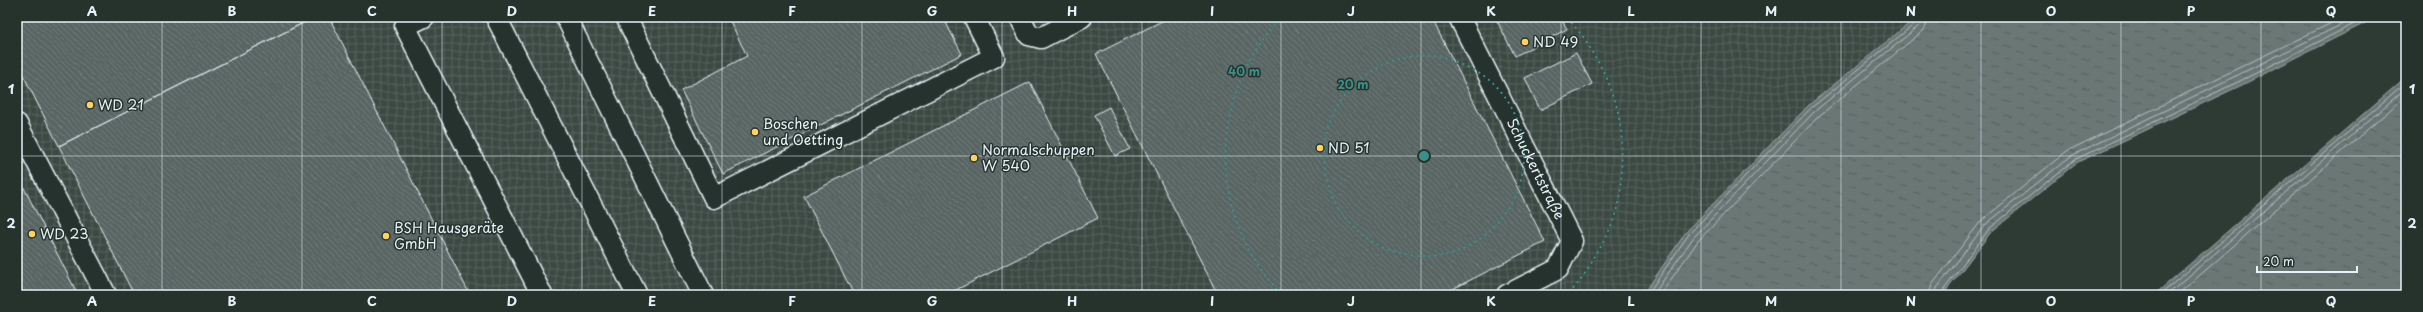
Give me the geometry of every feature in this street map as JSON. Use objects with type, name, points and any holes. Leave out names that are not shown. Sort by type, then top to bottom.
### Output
[{"type":"lane","points":[[424,17],[405,26],[542,295]]},
{"type":"lane","points":[[496,17],[637,295]]},
{"type":"lane","points":[[566,17],[703,295]]},
{"type":"lane","points":[[626,17],[714,198],[994,57],[974,17]]},
{"type":"lane","points":[[1020,17],[1029,35],[1041,38],[1082,17]]},
{"type":"lane","name":"Schuckertstraße","points":[[1459,17],[1572,241],[1558,269],[1507,295]]},
{"type":"lane","points":[[17,124],[106,295]]},
{"type":"shaded area","points":[[17,17],[1917,17],[1809,105],[1686,232],[1643,295],[17,295]]},
{"type":"water","points":[[1917,17],[2377,17],[2242,85],[2076,163],[1991,232],[1943,295],[1643,295],[1686,232],[1809,105]]},
{"type":"water","points":[[2406,77],[2406,295],[2154,295]]},
{"type":"building","name":"WD 21","points":[[17,17],[315,17],[59,146],[17,63]]},
{"type":"building","points":[[315,17],[329,17],[470,295],[134,295],[59,146]]},
{"type":"building","name":"Boschen und Oetting","points":[[728,17],[943,17],[962,54],[723,174],[681,90],[747,56]]},
{"type":"building","name":"ND 51","points":[[1170,17],[1431,17],[1545,242],[1441,295],[1218,295],[1096,54]]},
{"type":"building","name":"ND 49","points":[[1495,17],[1560,17],[1567,29],[1515,56]]},
{"type":"building","points":[[1576,53],[1592,84],[1540,110],[1525,78]]},
{"type":"building","name":"Normalschuppen W 540","points":[[1030,82],[1098,218],[946,295],[854,295],[804,196]]},
{"type":"building","points":[[1109,107],[1130,149],[1115,156],[1094,115]]},
{"type":"building","name":"WD 23","points":[[17,174],[78,295],[17,295]]},
{"type":"place","name":"ND 49","points":[[1525,42]]},
{"type":"place","name":"WD 21","points":[[90,105]]},
{"type":"place","name":"Boschen und Oetting","points":[[755,132]]},
{"type":"place","name":"ND 51","points":[[1320,148]]},
{"type":"place","name":"Normalschuppen W 540","points":[[974,158]]},
{"type":"place","name":"WD 23","points":[[32,234]]},
{"type":"place","name":"BSH Hausgeräte GmbH","points":[[386,236]]}]
